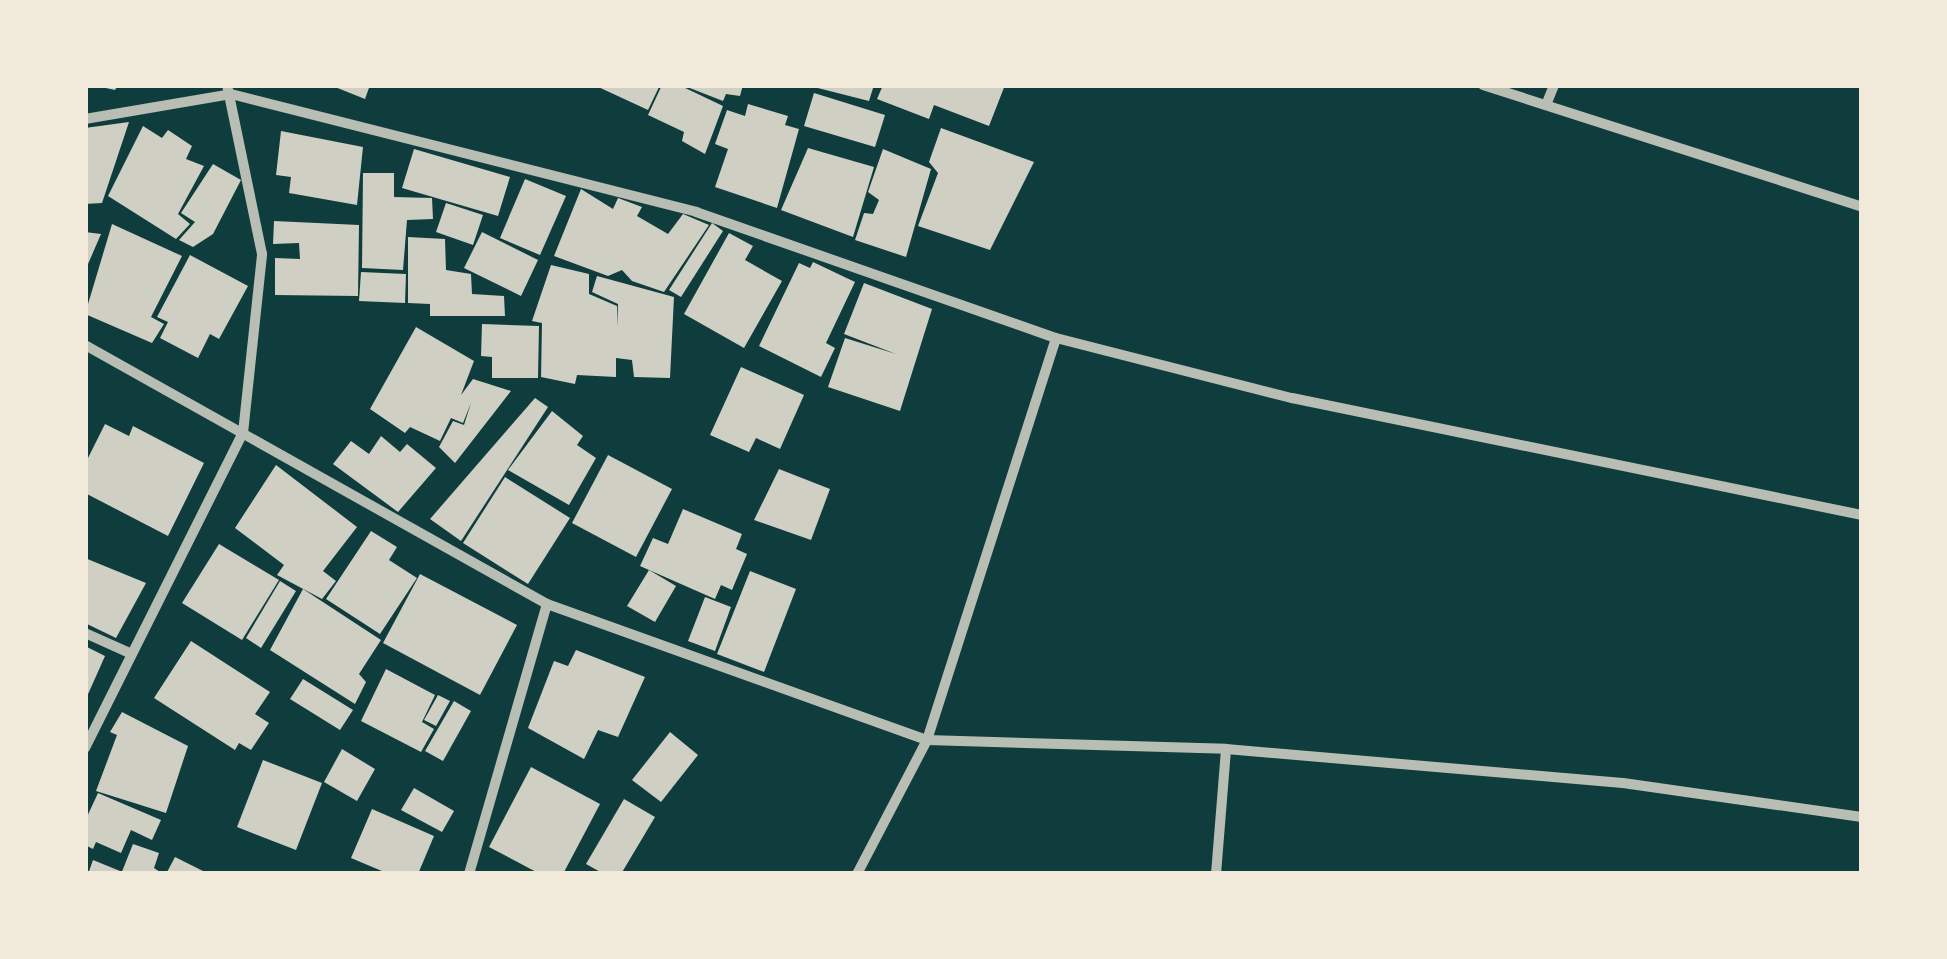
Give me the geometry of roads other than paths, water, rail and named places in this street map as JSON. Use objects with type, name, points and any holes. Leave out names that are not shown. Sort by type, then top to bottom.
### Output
[{"type":"street","points":[[1482,85],[1862,207]]},
{"type":"street","points":[[1546,105],[1554,85]]},
{"type":"street","points":[[85,119],[229,89],[696,212],[1056,338],[1292,398],[1862,516]]},
{"type":"street","points":[[85,748],[243,434],[262,254],[229,89]]},
{"type":"street","points":[[857,874],[927,740],[1056,338]]},
{"type":"street","points":[[85,345],[547,604],[927,740],[1226,750],[1623,782],[1862,817]]},
{"type":"street","points":[[469,874],[547,604]]},
{"type":"street","points":[[85,633],[132,654]]},
{"type":"street","points":[[1216,874],[1226,750]]}]
